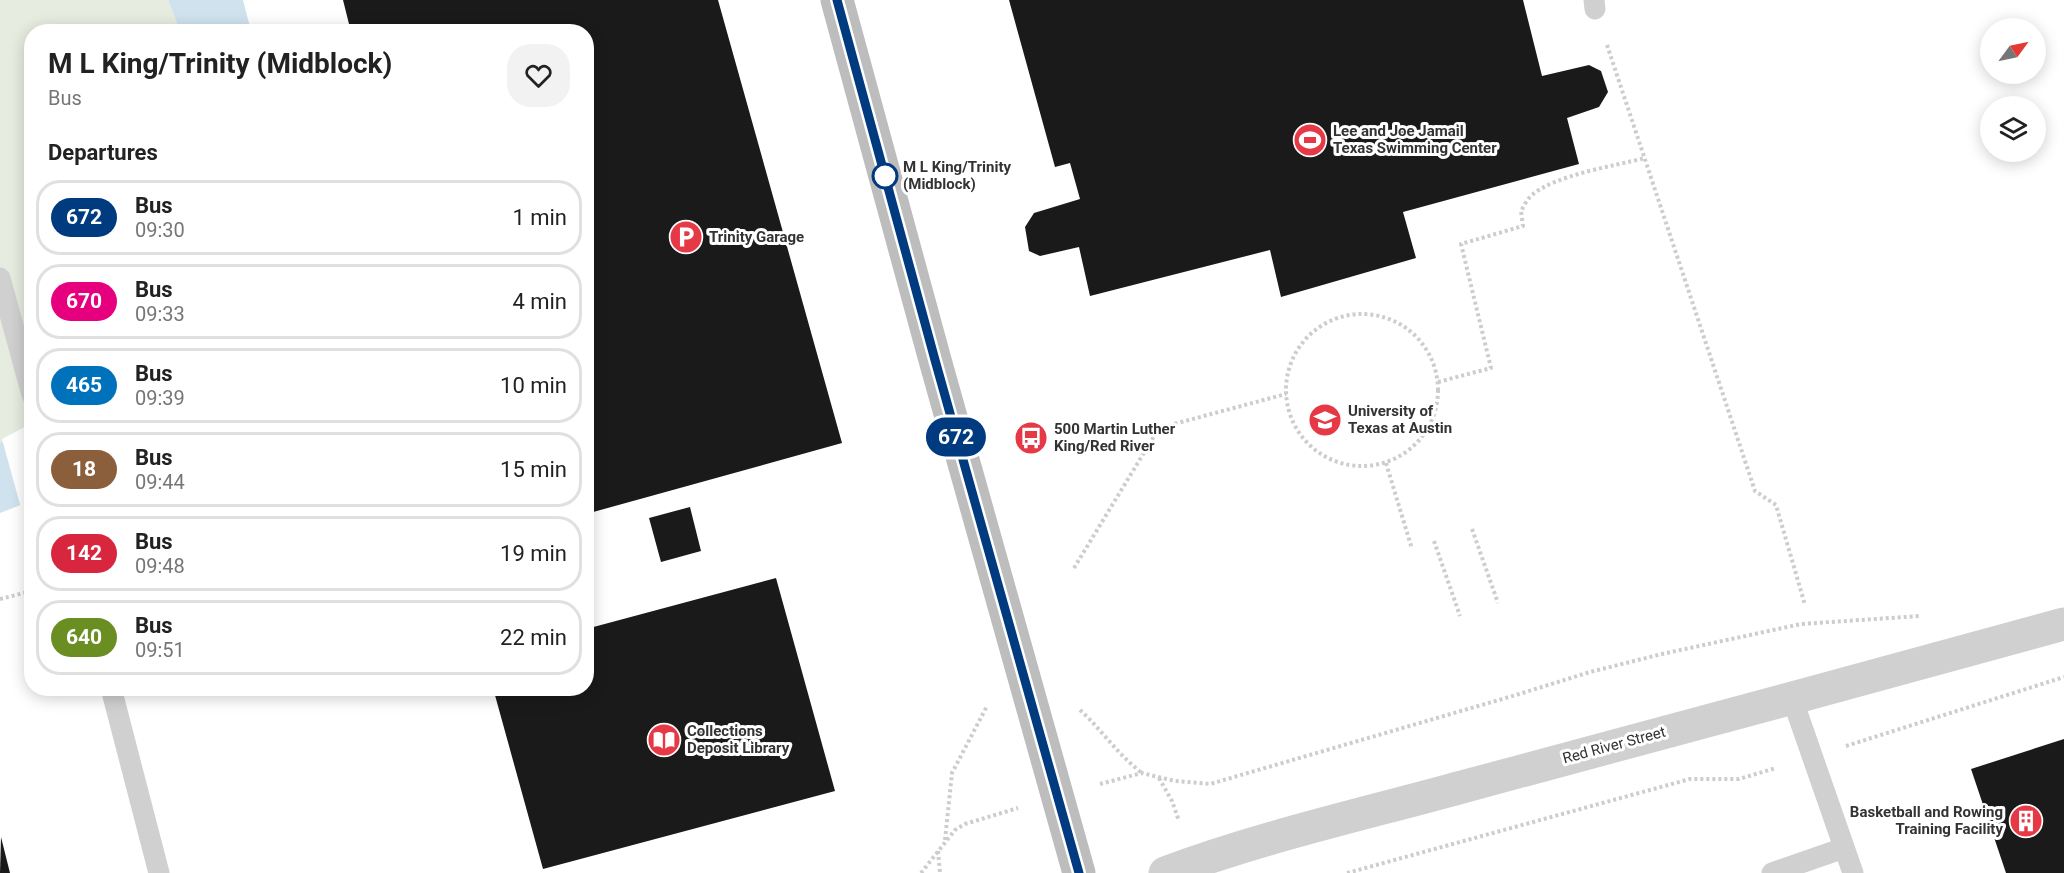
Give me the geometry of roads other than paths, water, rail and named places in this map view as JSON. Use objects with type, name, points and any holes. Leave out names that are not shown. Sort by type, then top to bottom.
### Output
[{"type":"main road","points":[[837,0],[1079,873]]},
{"type":"street","name":"Red River Street","points":[[1165,873],[1234,850],[2064,624]]},
{"type":"lane","points":[[0,278],[24,366]]},
{"type":"lane","points":[[113,696],[159,873]]},
{"type":"lane","points":[[1792,698],[1853,873]]},
{"type":"lane","points":[[1772,873],[1844,848]]},
{"type":"water","points":[[168,0],[243,0],[249,24],[177,24]]},
{"type":"water","points":[[24,430],[24,504],[0,513],[0,443]]},
{"type":"place","name":"Lee and Joe Jamail Texas Swimming Center","points":[[1310,140]]},
{"type":"place","name":"M L King/Trinity (Midblock)","points":[[885,176]]},
{"type":"place","name":"Trinity Garage","points":[[686,237]]},
{"type":"place","name":"University of Texas at Austin","points":[[1325,420]]},
{"type":"place","name":"500 Martin Luther King/Red River","points":[[1031,438]]},
{"type":"place","name":"Collections Deposit Library","points":[[664,740]]},
{"type":"place","name":"Basketball and Rowing Training Facility","points":[[2026,821]]}]
